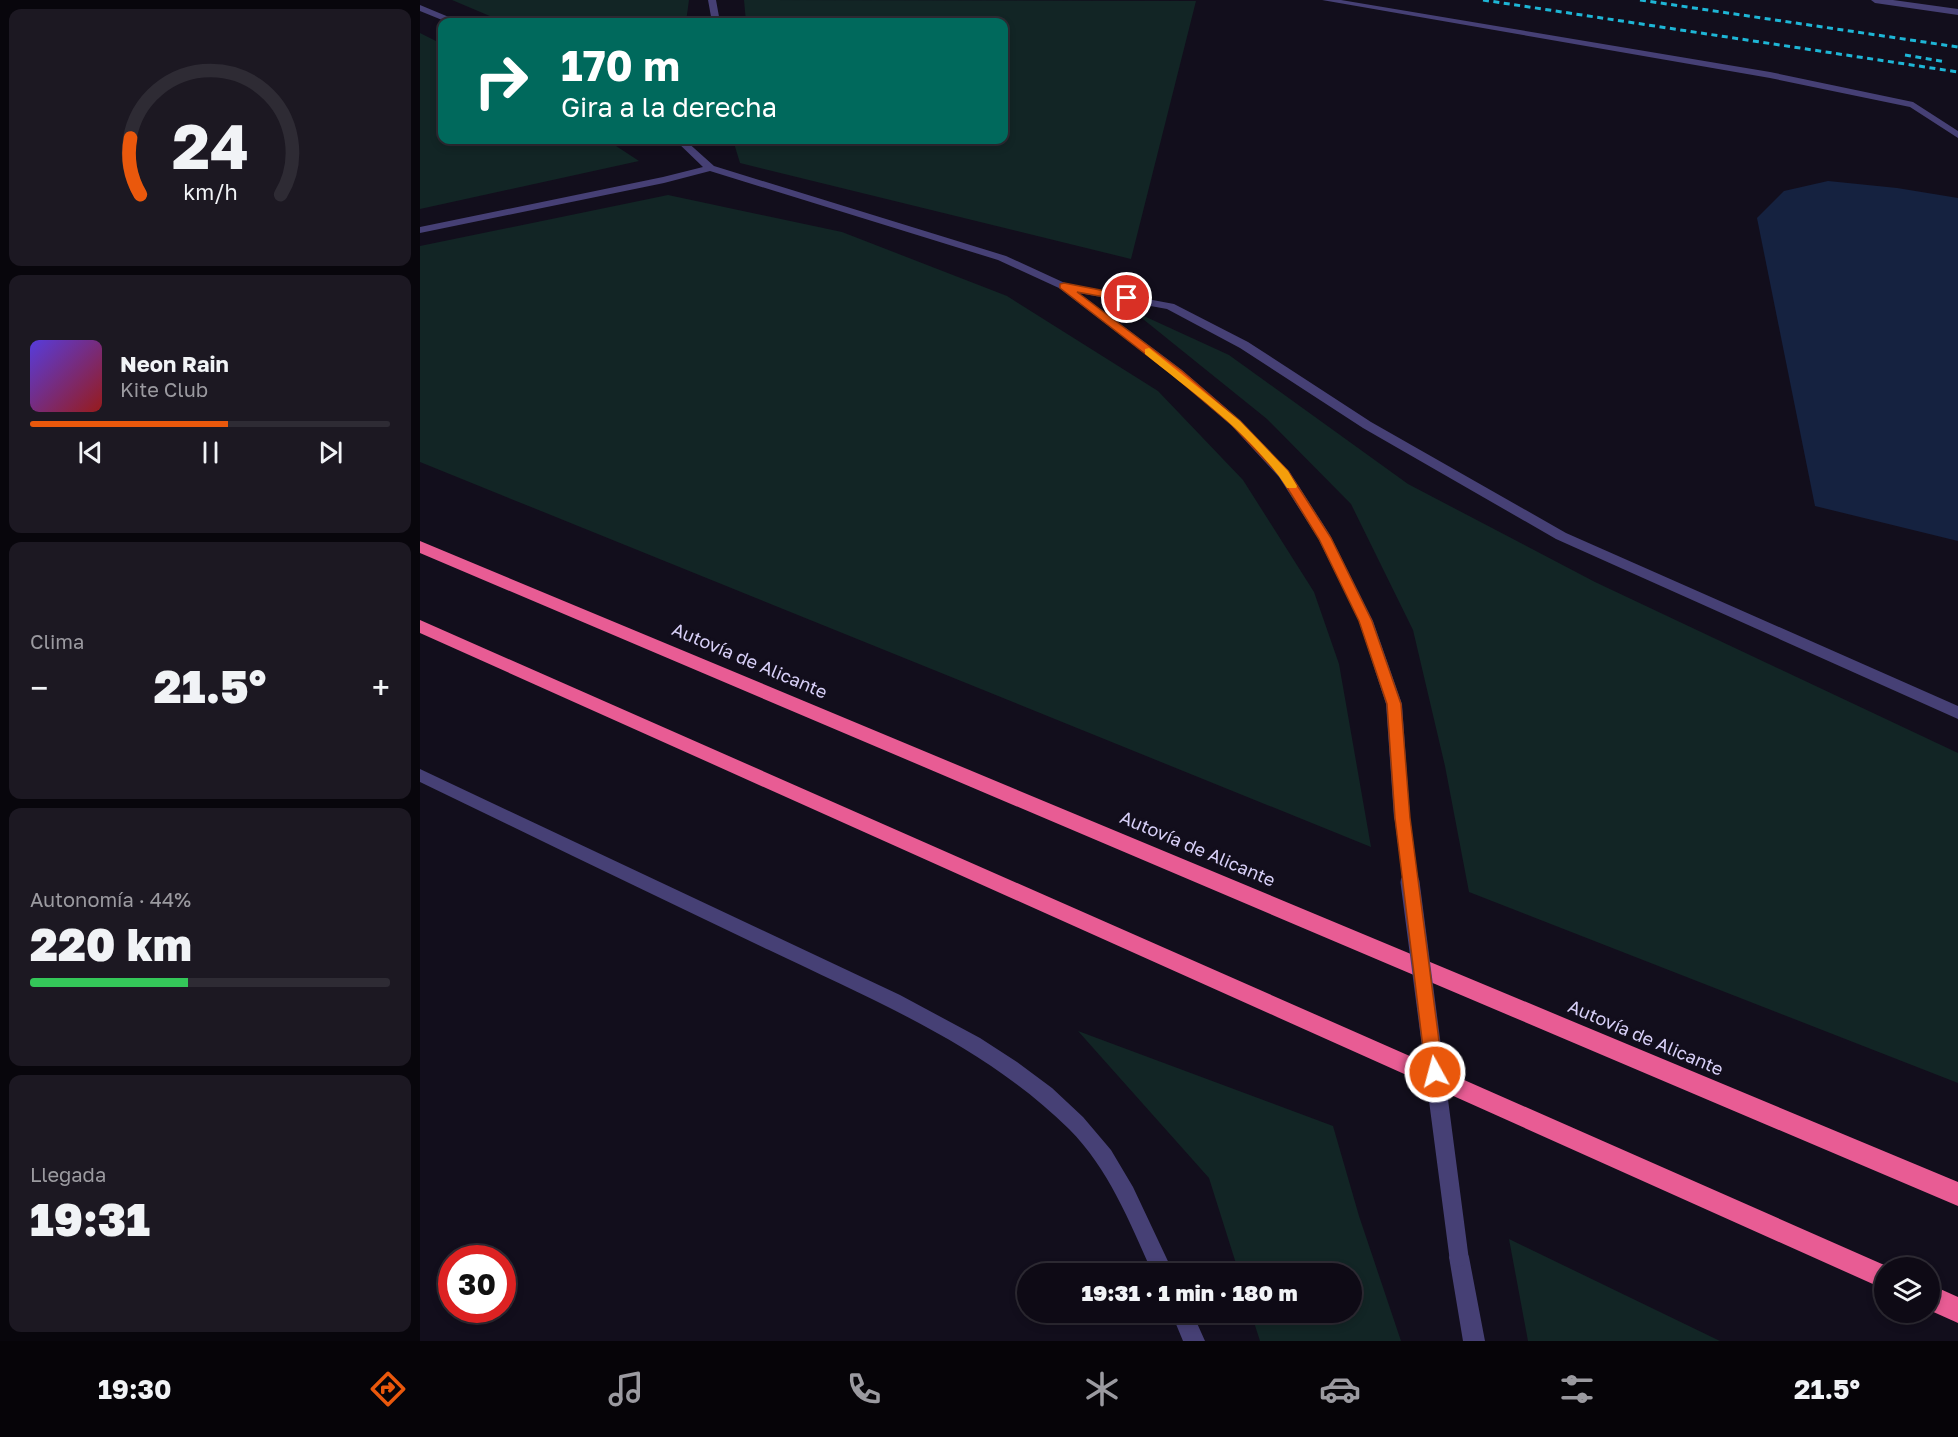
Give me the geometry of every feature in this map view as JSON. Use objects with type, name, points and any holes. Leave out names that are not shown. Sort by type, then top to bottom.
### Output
[{"type":"highway","name":"Autovía de Alicante","points":[[420,547],[1958,1194]]},
{"type":"highway","points":[[420,626],[1874,1273]]},
{"type":"highway","points":[[1940,1302],[1958,1310]]},
{"type":"street","points":[[712,0],[715,18]]},
{"type":"street","points":[[1326,0],[1724,67],[1913,105],[1958,135]]},
{"type":"street","points":[[1875,0],[1958,12]]},
{"type":"street","points":[[420,8],[444,18]]},
{"type":"street","points":[[684,144],[710,168],[1002,258],[1064,286],[1178,373],[1236,423],[1284,474],[1325,538],[1366,621],[1394,704],[1402,818],[1459,1257],[1474,1341]]},
{"type":"street","points":[[420,230],[664,180],[710,168]]},
{"type":"street","points":[[1064,286],[1170,306],[1253,351],[1367,425],[1561,536],[1958,713]]},
{"type":"street","points":[[420,775],[828,970],[918,1015],[998,1060],[1039,1088],[1076,1123],[1104,1154],[1126,1190],[1159,1263]]},
{"type":"street","points":[[1187,1323],[1194,1341]]},
{"type":"green space","points":[[452,0],[689,0],[687,18],[495,18]]},
{"type":"green space","points":[[744,0],[1196,1],[1131,259],[740,163],[734,144],[1008,144],[1008,18],[746,18]]},
{"type":"green space","points":[[420,33],[438,42],[438,144],[613,144],[639,161],[420,209]]},
{"type":"green space","points":[[668,195],[842,232],[1007,296],[1158,391],[1243,480],[1314,592],[1339,664],[1371,847],[420,462],[420,246]]},
{"type":"green space","points":[[1133,311],[1229,355],[1408,484],[1595,582],[1958,753],[1958,1083],[1469,892],[1445,766],[1413,630],[1351,504],[1267,419]]},
{"type":"green space","points":[[1078,1031],[1333,1126],[1359,1216],[1401,1341],[1260,1341],[1254,1323],[1362,1323],[1362,1263],[1236,1263],[1209,1178]]},
{"type":"green space","points":[[1509,1239],[1720,1341],[1528,1341]]},
{"type":"water","points":[[1828,181],[1897,188],[1958,198],[1958,541],[1815,506],[1757,218],[1784,191]]},
{"type":"railway","points":[[1483,0],[1958,72]]},
{"type":"railway","points":[[1640,0],[1958,47]]},
{"type":"railway","points":[[1905,55],[1946,62]]},
{"type":"slow traffic","points":[[1149,351],[1236,423],[1284,474],[1291,486]]},
{"type":"route","points":[[1127,298],[1064,286],[1178,373],[1236,423],[1284,474],[1325,538],[1366,621],[1394,704],[1402,818],[1435,1072]]}]
